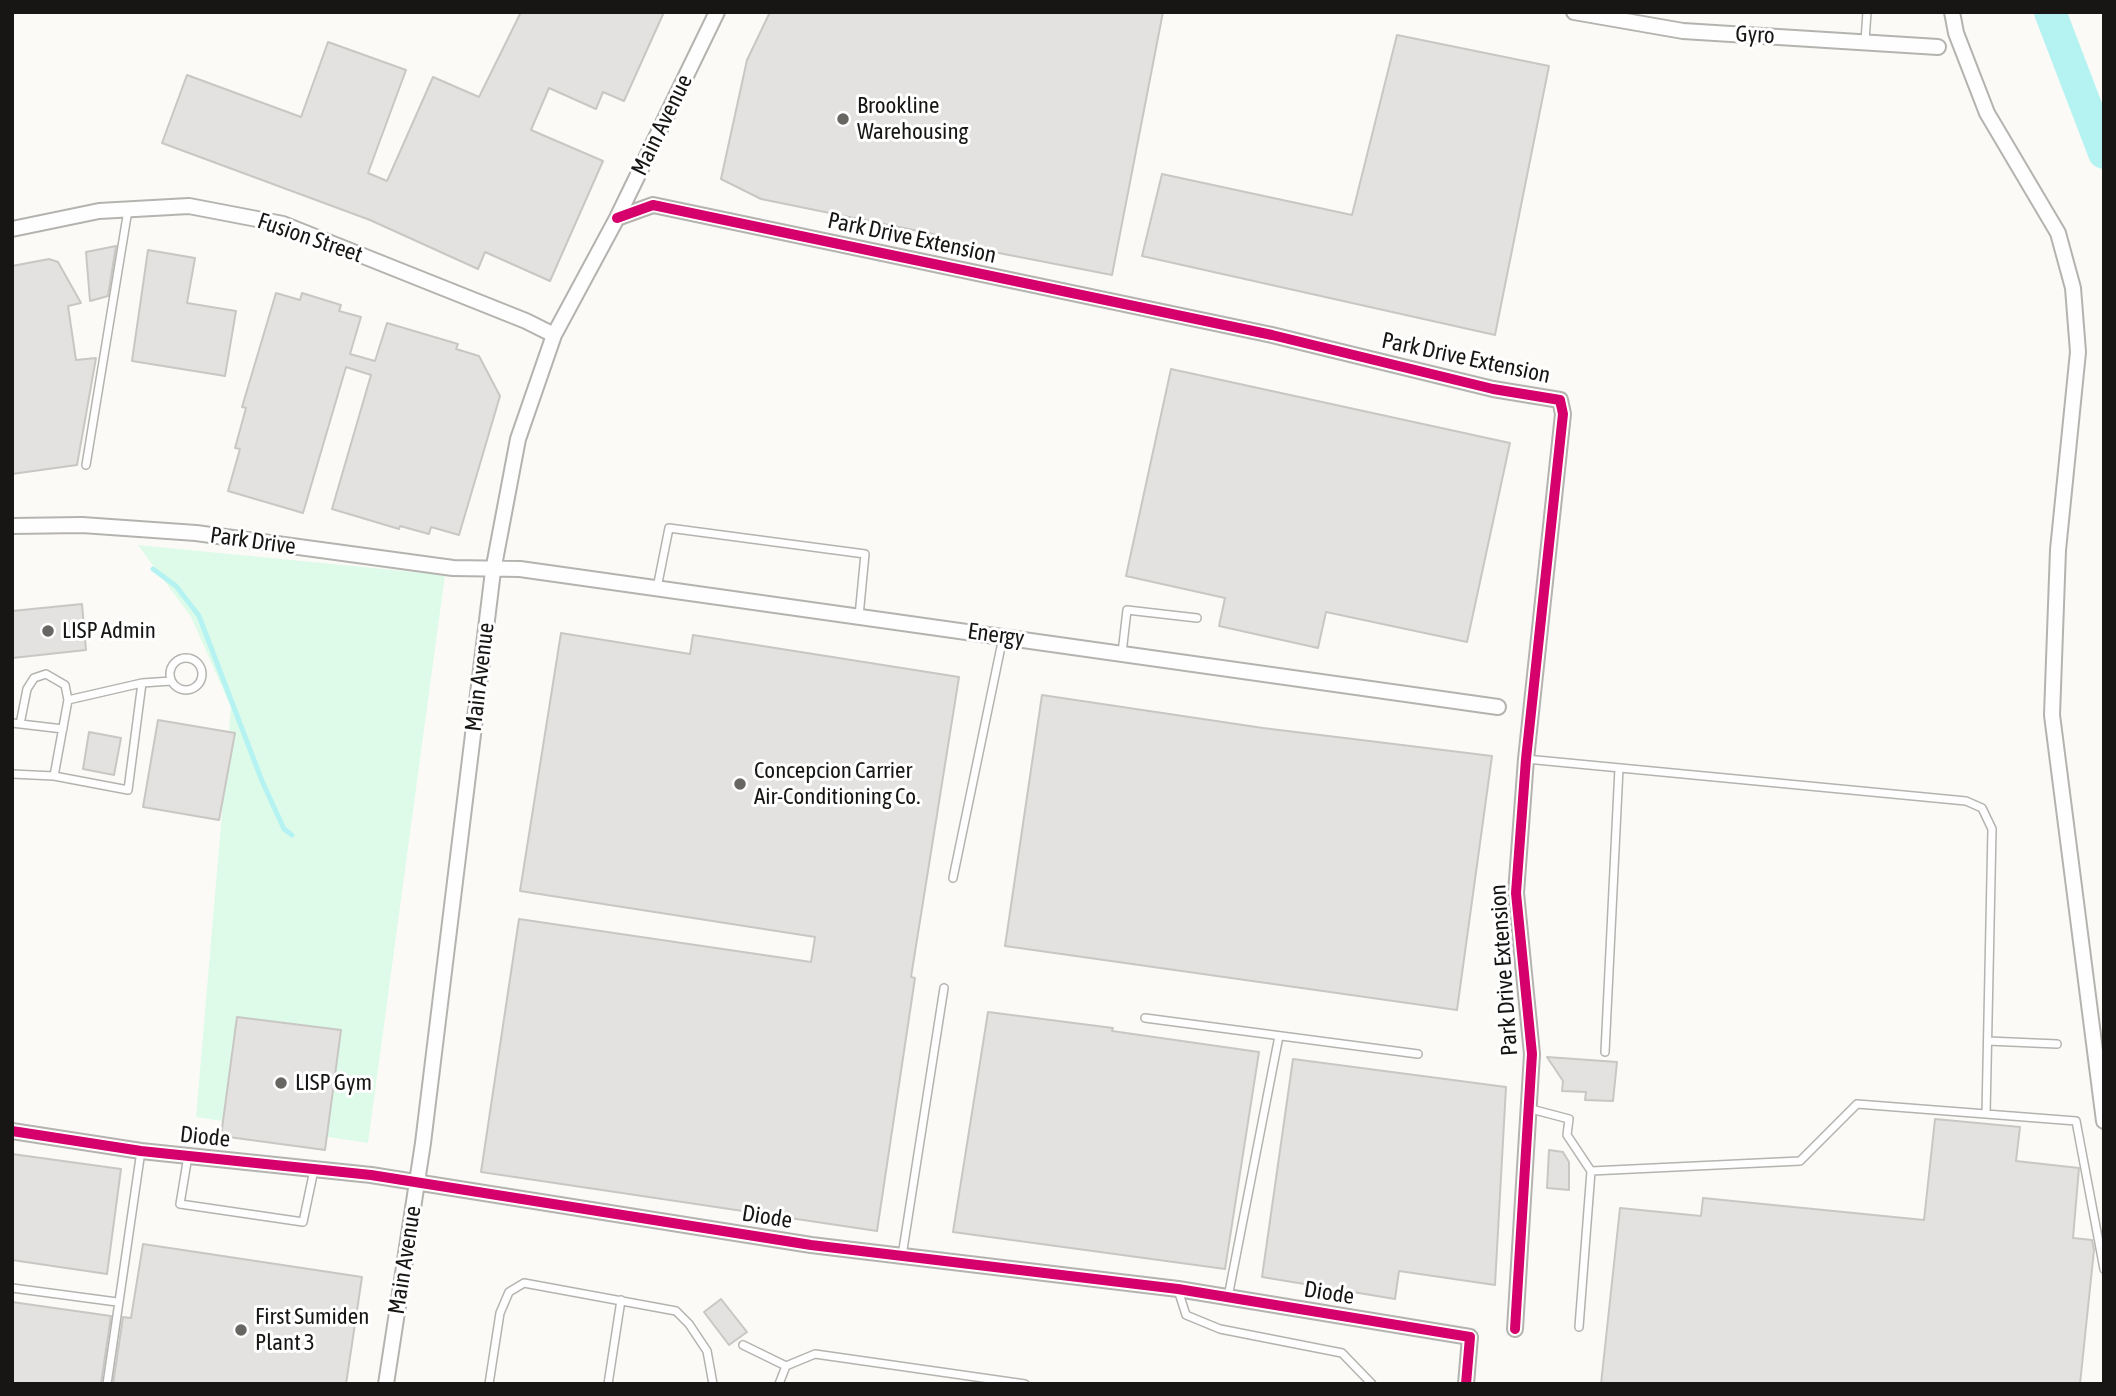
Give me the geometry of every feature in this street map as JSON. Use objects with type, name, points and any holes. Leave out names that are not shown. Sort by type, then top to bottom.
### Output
[{"type":"street","name":"Main Avenue","points":[[386,1384],[417,1183],[494,571],[519,439],[554,335],[617,218],[717,12]]},
{"type":"street","name":"Gyro","points":[[1574,12],[1683,31],[1938,47]]},
{"type":"street","points":[[1952,12],[1956,33],[1987,113],[2058,233],[2073,288],[2078,352],[2058,551],[2052,715],[2104,1121]]},
{"type":"street","name":"Park Drive Extension","points":[[617,218],[653,205],[1272,335],[1493,389],[1544,395],[1560,400],[1563,414],[1526,759],[1516,893],[1532,1054],[1531,1109],[1515,1329]]},
{"type":"street","name":"Fusion Street","points":[[12,229],[99,211],[188,206],[283,223],[526,321],[554,335]]},
{"type":"street","name":"Park Drive","points":[[12,526],[82,525],[196,533],[453,568],[494,571]]},
{"type":"street","name":"Energy","points":[[494,571],[520,569],[1498,707]]},
{"type":"street","name":"Diode","points":[[12,1131],[141,1151],[417,1183],[811,1245],[1178,1289],[1470,1337],[1466,1384]]},
{"type":"lane","points":[[1866,41],[1867,12]]},
{"type":"lane","points":[[86,465],[128,209]]},
{"type":"lane","points":[[657,588],[669,527],[865,554],[859,616]]},
{"type":"lane","points":[[1122,653],[1127,610],[1198,618]]},
{"type":"lane","points":[[953,878],[1003,636]]},
{"type":"lane","points":[[68,699],[142,683],[171,681],[183,690],[193,688],[202,677],[200,667],[192,659],[182,658],[170,670],[171,681]]},
{"type":"lane","points":[[54,776],[68,699],[65,685],[55,677],[46,674],[34,678],[27,688],[16,723],[62,729]]},
{"type":"lane","points":[[12,774],[54,776],[128,790],[142,683]]},
{"type":"lane","points":[[1526,759],[1966,801],[1982,808],[1992,829],[1986,1114]]},
{"type":"lane","points":[[1605,1052],[1619,768]]},
{"type":"lane","points":[[902,1256],[944,988]]},
{"type":"lane","points":[[1145,1018],[1418,1054]]},
{"type":"lane","points":[[1228,1297],[1279,1036]]},
{"type":"lane","points":[[1988,1041],[2057,1044]]},
{"type":"lane","points":[[1591,1171],[1800,1161],[1857,1104],[2076,1121],[2104,1269]]},
{"type":"lane","points":[[1531,1109],[1569,1119],[1567,1135],[1591,1171],[1579,1327]]},
{"type":"lane","points":[[107,1384],[141,1151]]},
{"type":"lane","points":[[188,1156],[180,1204],[303,1222],[314,1169]]},
{"type":"lane","points":[[489,1384],[500,1313],[509,1292],[524,1283],[676,1311],[689,1324],[707,1352],[713,1384]]},
{"type":"lane","points":[[12,1288],[117,1302]]},
{"type":"lane","points":[[1178,1289],[1186,1315],[1220,1329],[1342,1353],[1372,1384]]},
{"type":"lane","points":[[608,1384],[621,1300]]},
{"type":"lane","points":[[743,1345],[786,1366]]},
{"type":"lane","points":[[779,1384],[786,1366],[815,1354],[1025,1384]]},
{"type":"green space","points":[[138,545],[445,575],[368,1143],[196,1117],[231,707],[191,617]]},
{"type":"building","points":[[521,12],[664,12],[624,101],[603,92],[596,109],[549,88],[531,130],[603,161],[550,281],[485,252],[478,269],[370,220],[162,143],[187,75],[301,117],[328,42],[406,70],[368,173],[387,181],[433,77],[479,97]]},
{"type":"building","points":[[770,12],[1163,12],[1112,275],[937,241],[938,235],[761,199],[721,179],[747,60]]},
{"type":"building","points":[[1397,35],[1549,66],[1495,335],[1142,256],[1162,174],[1352,215]]},
{"type":"building","points":[[116,246],[108,296],[90,301],[86,252]]},
{"type":"building","points":[[148,250],[195,258],[187,303],[236,311],[225,376],[132,361]]},
{"type":"building","points":[[49,259],[58,262],[81,303],[68,306],[76,360],[96,358],[77,465],[12,474],[12,266]]},
{"type":"building","points":[[276,293],[300,300],[302,293],[341,305],[339,311],[361,317],[350,354],[375,361],[387,323],[458,344],[456,349],[479,356],[500,396],[459,535],[431,527],[429,534],[400,526],[399,529],[332,509],[371,375],[346,367],[303,513],[228,491],[240,449],[235,448],[246,408],[242,407]]},
{"type":"building","points":[[1171,369],[1510,443],[1467,642],[1326,612],[1318,648],[1219,626],[1225,598],[1126,576]]},
{"type":"building","name":"LISP Admin","points":[[82,604],[86,650],[12,658],[12,611]]},
{"type":"building","points":[[561,633],[690,654],[693,635],[959,677],[911,977],[915,978],[877,1231],[481,1172],[519,919],[811,962],[815,937],[520,891]]},
{"type":"building","points":[[1042,695],[1263,728],[1492,756],[1457,1010],[1005,946]]},
{"type":"building","points":[[158,720],[235,733],[219,820],[143,807]]},
{"type":"building","points":[[89,732],[121,738],[114,775],[83,769]]},
{"type":"building","points":[[988,1012],[1113,1028],[1112,1031],[1259,1052],[1225,1269],[953,1232]]},
{"type":"building","name":"LISP Gym","points":[[237,1017],[341,1030],[325,1150],[221,1136]]},
{"type":"building","points":[[1547,1057],[1617,1062],[1613,1101],[1585,1100],[1586,1092],[1562,1091],[1563,1081]]},
{"type":"building","points":[[1293,1059],[1506,1087],[1495,1285],[1399,1271],[1395,1299],[1262,1277]]},
{"type":"building","points":[[1935,1119],[2020,1127],[2016,1161],[2079,1168],[2073,1238],[2092,1240],[2094,1250],[2080,1384],[1601,1384],[1620,1208],[1701,1216],[1703,1198],[1924,1220]]},
{"type":"building","points":[[1549,1150],[1563,1152],[1569,1162],[1569,1190],[1547,1188]]},
{"type":"building","points":[[12,1154],[121,1169],[107,1274],[12,1260]]},
{"type":"building","name":"First Sumiden Plant 3","points":[[143,1244],[362,1277],[346,1384],[113,1384],[123,1317],[131,1318]]},
{"type":"building","points":[[721,1299],[747,1332],[729,1345],[704,1312]]},
{"type":"building","points":[[12,1302],[111,1316],[101,1384],[12,1384]]},
{"type":"waterway","points":[[2050,12],[2104,153]]},
{"type":"waterway","points":[[153,569],[176,586],[199,616],[262,781],[284,829],[292,835]]},
{"type":"cycle path","points":[[617,218],[653,205],[1272,335],[1493,389],[1560,400],[1563,414],[1526,759],[1516,893],[1532,1054],[1515,1329]]},
{"type":"cycle path","points":[[12,1131],[141,1151],[371,1175],[811,1245],[1178,1289],[1470,1337],[1466,1384]]},
{"type":"place","name":"Brookline Warehousing","points":[[843,119]]},
{"type":"place","name":"LISP Admin","points":[[48,631]]},
{"type":"place","name":"Concepcion Carrier Air-Conditioning Co.","points":[[740,784]]},
{"type":"place","name":"LISP Gym","points":[[281,1083]]},
{"type":"place","name":"First Sumiden Plant 3","points":[[241,1330]]}]
